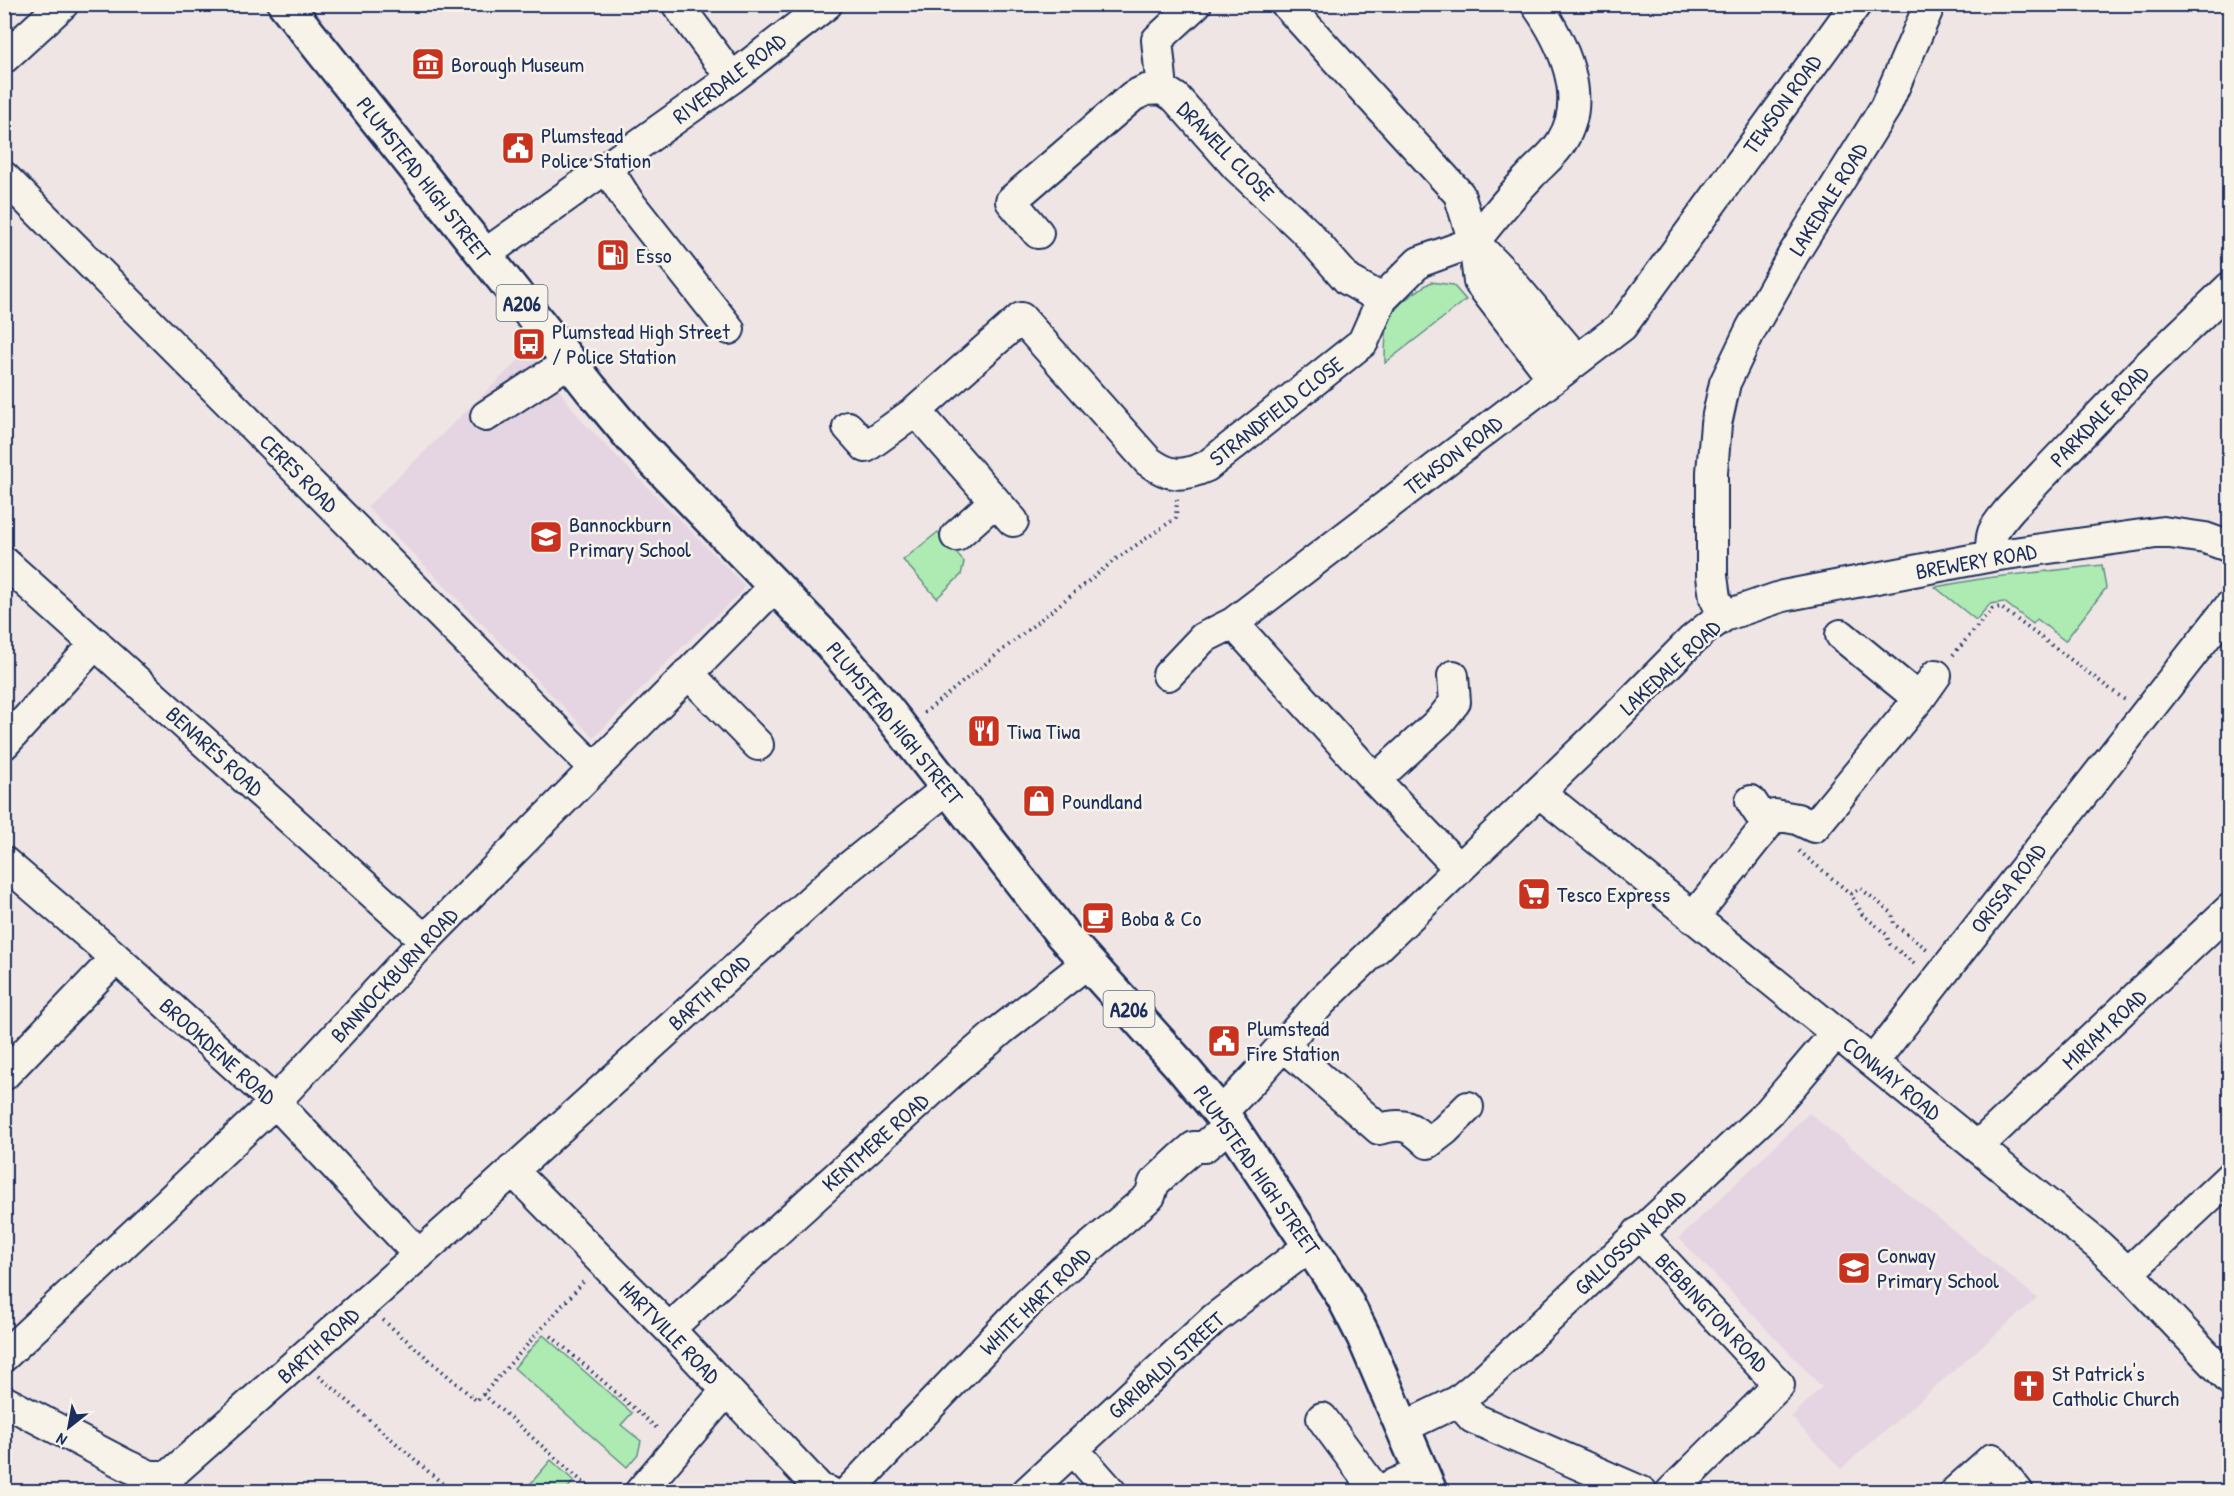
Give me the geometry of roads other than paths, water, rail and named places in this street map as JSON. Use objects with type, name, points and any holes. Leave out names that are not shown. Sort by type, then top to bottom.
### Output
[{"type":"main road","name":"PLUMSTEAD HIGH STREET","points":[[293,7],[568,362],[632,438],[830,643],[903,730],[1062,934],[1180,1065],[1225,1119],[1343,1296],[1404,1427],[1426,1482]]},
{"type":"street","points":[[4,58],[63,4]]},
{"type":"street","points":[[677,4],[732,78]]},
{"type":"street","name":"RIVERDALE ROAD","points":[[484,255],[732,78],[827,4]]},
{"type":"street","points":[[1162,89],[1157,40],[1196,4]]},
{"type":"street","name":"TEWSON ROAD","points":[[1233,623],[1622,326],[1856,4]]},
{"type":"street","name":"LAKEDALE ROAD","points":[[1225,1119],[1283,1045],[1322,1001],[1539,792],[1692,640],[1724,616],[1715,598],[1712,566],[1712,472],[1716,424],[1725,383],[1751,329],[1793,255],[1885,108],[1930,4]]},
{"type":"street","points":[[1287,5],[1460,194],[1474,242],[1479,282],[1553,378]]},
{"type":"street","points":[[1474,242],[1498,212],[1562,142],[1570,124],[1575,102],[1572,80],[1548,9]]},
{"type":"street","name":"DRAWELL CLOSE","points":[[1038,233],[1011,201],[1133,96],[1146,90],[1162,89],[1176,98],[1237,167],[1306,232],[1348,280],[1382,298]]},
{"type":"street","points":[[607,168],[628,201],[729,329]]},
{"type":"street","name":"CERES ROAD","points":[[4,177],[594,768]]},
{"type":"street","points":[[1474,242],[1503,272],[1576,360]]},
{"type":"street","name":"STRANDFIELD CLOSE","points":[[848,427],[866,447],[916,411],[1021,318],[1148,460],[1162,471],[1179,474],[1194,472],[1207,466],[1364,342],[1382,298],[1419,262],[1474,242]]},
{"type":"street","name":"PARKDALE ROAD","points":[[1992,556],[1990,540],[1993,530],[2010,509],[2142,371],[2229,287]]},
{"type":"street","points":[[486,416],[568,362]]},
{"type":"street","points":[[916,411],[1004,511],[956,536]]},
{"type":"street","name":"BREWERY ROAD","points":[[1724,616],[1783,596],[1992,556],[2163,532],[2205,538],[2229,547]]},
{"type":"street","name":"BENARES ROAD","points":[[4,562],[425,940]]},
{"type":"street","name":"BANNOCKBURN ROAD","points":[[4,1356],[275,1102],[425,940],[776,585]]},
{"type":"street","name":"ORISSA ROAD","points":[[1873,1062],[2229,606]]},
{"type":"street","points":[[1168,675],[1203,638],[1233,623],[1375,780],[1460,868]]},
{"type":"street","points":[[1841,635],[1919,699]]},
{"type":"street","points":[[4,744],[96,643]]},
{"type":"street","points":[[688,673],[758,745]]},
{"type":"street","points":[[1693,918],[1759,813],[1797,819],[1814,827],[1936,675]]},
{"type":"street","points":[[1375,780],[1440,721],[1455,702],[1453,676]]},
{"type":"street","name":"BARTH ROAD","points":[[176,1484],[300,1360],[839,875],[948,788]]},
{"type":"street","name":"CONWAY ROAD","points":[[1539,792],[2098,1245],[2128,1273],[2229,1380]]},
{"type":"street","name":"BROOKDENE ROAD","points":[[4,862],[116,958],[275,1102],[419,1255]]},
{"type":"street","name":"MIRIAM ROAD","points":[[1977,1147],[2229,909]]},
{"type":"street","points":[[4,1075],[116,958]]},
{"type":"street","name":"KENTMERE ROAD","points":[[669,1329],[952,1072],[1001,1030],[1087,963]]},
{"type":"street","name":"GALLOSSON ROAD","points":[[1404,1427],[1458,1401],[1583,1287],[1769,1112],[1836,1032]]},
{"type":"street","points":[[1283,1045],[1379,1129],[1396,1124],[1411,1128],[1428,1143],[1445,1131],[1468,1107]]},
{"type":"street","name":"WHITE HART ROAD","points":[[848,1491],[1027,1304],[1150,1196],[1154,1183],[1180,1159],[1194,1147],[1204,1147],[1225,1119]]},
{"type":"street","name":"HARTVILLE ROAD","points":[[512,1170],[669,1329],[820,1489],[829,1491]]},
{"type":"street","points":[[2128,1273],[2229,1177]]},
{"type":"street","name":"BEBBINGTON ROAD","points":[[1638,1233],[1779,1385],[1671,1491]]},
{"type":"street","name":"GARIBALDI STREET","points":[[1027,1491],[1214,1319],[1311,1245]]},
{"type":"street","points":[[640,1491],[726,1390]]},
{"type":"street","points":[[4,1401],[128,1466],[176,1484]]},
{"type":"street","points":[[1458,1401],[1473,1418],[1642,1491]]},
{"type":"street","points":[[1322,1418],[1376,1491],[1426,1482]]},
{"type":"street","points":[[1073,1449],[1111,1491]]},
{"type":"street","points":[[1956,1491],[1992,1459],[2018,1491]]},
{"type":"place","name":"Borough Museum","points":[[428,64]]},
{"type":"place","name":"Plumstead Police Station","points":[[518,148]]},
{"type":"place","name":"Esso","points":[[613,255]]},
{"type":"place","name":"Plumstead High Street / Police Station","points":[[529,344]]},
{"type":"place","name":"Bannockburn Primary School","points":[[546,537]]},
{"type":"place","name":"Tiwa Tiwa","points":[[984,731]]},
{"type":"place","name":"Poundland","points":[[1039,801]]},
{"type":"place","name":"Tesco Express","points":[[1534,894]]},
{"type":"place","name":"Boba & Co","points":[[1098,918]]},
{"type":"place","name":"Plumstead Fire Station","points":[[1224,1041]]},
{"type":"place","name":"Conway Primary School","points":[[1854,1268]]},
{"type":"place","name":"St Patrick's Catholic Church","points":[[2029,1386]]}]
